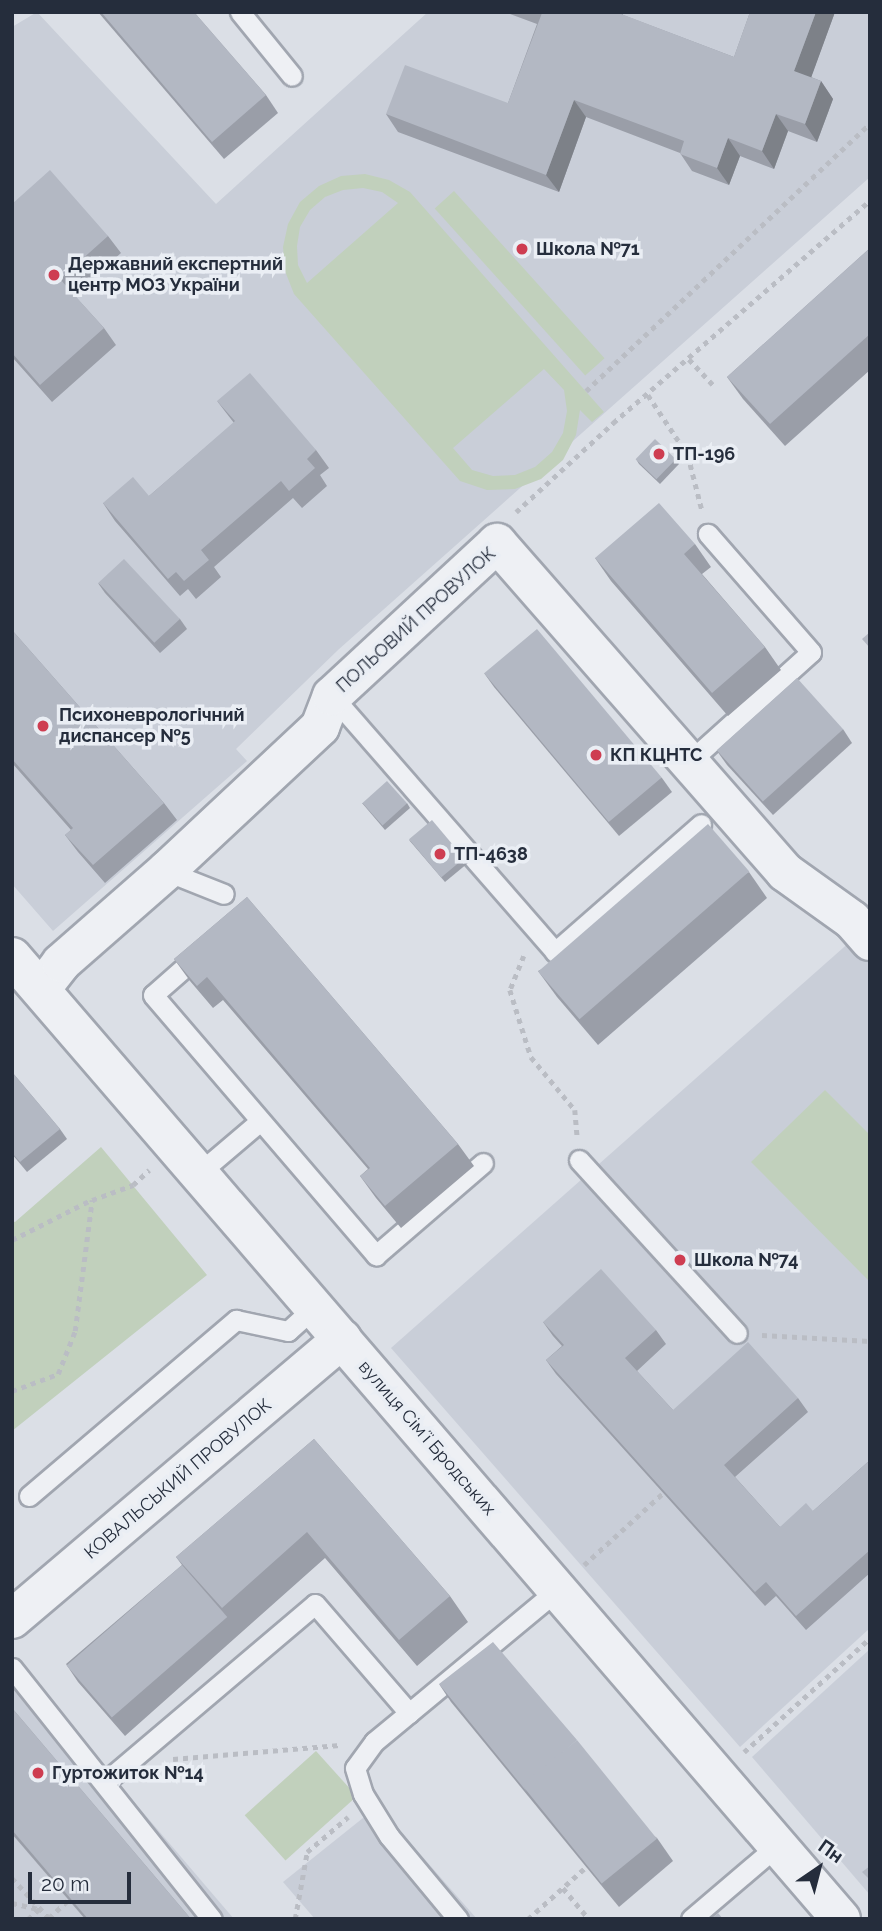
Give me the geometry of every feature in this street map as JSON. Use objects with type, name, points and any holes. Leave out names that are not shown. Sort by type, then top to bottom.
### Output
[{"type":"street","name":"ПОЛЬОВИЙ ПРОВУЛОК","points":[[41,989],[61,962],[166,871],[320,727],[332,696],[497,543],[785,872],[852,920],[870,941]]},
{"type":"street","name":"вулиця Сімʼї Бродських","points":[[12,957],[841,1919]]},
{"type":"street","name":"КОВАЛЬСЬКИЙ ПРОВУЛОК","points":[[12,1619],[342,1339]]},
{"type":"lane","points":[[240,12],[292,76]]},
{"type":"lane","points":[[689,762],[811,652],[708,534]]},
{"type":"lane","points":[[332,696],[555,952],[701,824]]},
{"type":"lane","points":[[166,871],[223,894]]},
{"type":"lane","points":[[214,942],[153,995],[376,1255],[482,1163]]},
{"type":"lane","points":[[199,1173],[260,1121]]},
{"type":"lane","points":[[579,1160],[737,1333]]},
{"type":"lane","points":[[29,1496],[236,1320],[288,1331],[315,1307]]},
{"type":"lane","points":[[458,1919],[389,1836],[367,1801],[355,1768],[374,1742],[558,1590]]},
{"type":"lane","points":[[105,1782],[315,1604],[409,1713]]},
{"type":"lane","points":[[12,1668],[212,1919]]},
{"type":"lane","points":[[691,1919],[778,1845]]},
{"type":"path","points":[[586,391],[870,123]]},
{"type":"path","points":[[544,486],[870,200]]},
{"type":"path","points":[[689,359],[713,385]]},
{"type":"path","points":[[648,396],[688,455],[708,534]]},
{"type":"path","points":[[535,929],[510,990],[531,1057],[575,1110],[579,1160]]},
{"type":"path","points":[[12,1240],[92,1200],[133,1185]]},
{"type":"path","points":[[12,1391],[58,1374],[75,1331],[92,1200]]},
{"type":"path","points":[[737,1333],[870,1342]]},
{"type":"path","points":[[558,1590],[663,1493]]},
{"type":"path","points":[[741,1755],[870,1638]]},
{"type":"path","points":[[126,1763],[374,1742]]},
{"type":"path","points":[[295,1919],[307,1852],[367,1801]]},
{"type":"path","points":[[528,1919],[586,1867]]},
{"type":"path","points":[[12,1878],[49,1918],[68,1900]]},
{"type":"path","points":[[563,1888],[589,1919]]},
{"type":"path","points":[[12,1903],[40,1909]]},
{"type":"path","points":[[28,1919],[40,1909]]},
{"type":"shaded area","points":[[37,12],[216,204],[428,12],[870,12],[870,177],[338,650],[236,749],[247,761],[53,931],[12,884],[12,27]]},
{"type":"shaded area","name":"Школа №74","points":[[852,940],[870,960],[870,1628],[740,1747],[391,1348]]},
{"type":"shaded area","points":[[870,1649],[870,1895],[752,1757]]},
{"type":"shaded area","points":[[15,1664],[234,1919],[12,1919],[12,1667]]},
{"type":"shaded area","points":[[378,1806],[477,1919],[315,1919],[283,1882]]},
{"type":"green space","points":[[365,174],[389,180],[410,192],[604,412],[592,422],[580,410],[576,435],[563,460],[541,479],[515,489],[487,490],[460,481],[294,294],[285,271],[283,247],[288,224],[300,202],[319,186],[341,176]],"holes":[[[363,188],[382,192],[398,203],[307,283],[298,265],[297,246],[300,227],[310,210],[325,197],[343,190]],[[544,369],[564,390],[567,411],[563,433],[552,452],[535,467],[515,475],[493,476],[472,470],[453,448]]]},
{"type":"green space","points":[[454,191],[605,358],[585,376],[435,208]]},
{"type":"green space","points":[[825,1090],[870,1135],[870,1282],[751,1162]]},
{"type":"green space","points":[[101,1147],[207,1275],[12,1431],[12,1221],[15,1222]]},
{"type":"green space","points":[[316,1751],[357,1796],[285,1861],[245,1815]]},
{"type":"building","points":[[101,12],[194,12],[266,95],[212,142]]},
{"type":"building","points":[[540,12],[616,12],[734,57],[750,12],[816,12],[794,71],[821,81],[805,124],[776,114],[762,151],[728,138],[717,168],[680,154],[684,141],[574,100],[546,175],[386,114],[405,65],[508,103],[542,13]]},
{"type":"building","name":"Державний експертний центр МОЗ України","points":[[50,170],[108,236],[60,279],[104,328],[40,385],[12,353],[12,204]]},
{"type":"building","points":[[870,248],[870,334],[770,424],[727,377]]},
{"type":"building","points":[[250,373],[316,450],[307,459],[315,468],[289,491],[281,481],[201,550],[209,560],[184,581],[176,572],[168,579],[103,503],[133,477],[149,496],[235,421],[217,401]]},
{"type":"building","name":"ТП-196","points":[[655,439],[676,459],[656,479],[636,459]]},
{"type":"building","points":[[659,503],[695,544],[684,554],[765,647],[712,693],[595,558]]},
{"type":"building","points":[[124,559],[180,619],[154,643],[98,583]]},
{"type":"building","name":"КП КЦНТС","points":[[537,629],[662,778],[609,822],[484,673]]},
{"type":"building","points":[[12,630],[164,803],[93,865],[65,835],[73,828],[12,759]]},
{"type":"building","points":[[870,632],[870,648],[862,639]]},
{"type":"building","points":[[797,678],[843,729],[763,802],[717,750]]},
{"type":"building","points":[[387,781],[407,803],[383,825],[362,803]]},
{"type":"building","name":"ТП-4638","points":[[432,820],[464,858],[441,878],[409,839]]},
{"type":"building","points":[[708,824],[749,872],[580,1019],[538,972]]},
{"type":"building","points":[[247,897],[458,1144],[385,1206],[360,1176],[370,1168],[207,977],[197,986],[174,959]]},
{"type":"building","points":[[12,1072],[60,1129],[20,1162],[12,1153]]},
{"type":"building","points":[[601,1269],[656,1330],[625,1358],[673,1410],[748,1342],[798,1398],[724,1465],[780,1527],[806,1503],[813,1511],[870,1460],[870,1550],[796,1616],[766,1582],[755,1592],[546,1360],[564,1345],[543,1322]]},
{"type":"building","points":[[314,1439],[450,1596],[399,1640],[307,1532],[222,1608],[176,1557]]},
{"type":"building","points":[[182,1565],[227,1617],[112,1717],[67,1665]]},
{"type":"building","points":[[493,1642],[577,1740],[524,1787],[527,1792],[439,1684]]},
{"type":"building","name":"Гуртожиток №14","points":[[12,1708],[191,1919],[88,1919],[12,1830]]},
{"type":"building","points":[[577,1740],[657,1839],[602,1883],[522,1785]]},
{"type":"building","points":[[870,1866],[870,1880],[862,1872]]},
{"type":"building","points":[[718,1913],[723,1919],[711,1919]]},
{"type":"place","name":"Школа №71","points":[[522,249]]},
{"type":"place","name":"Державний експертний центр МОЗ України","points":[[54,275]]},
{"type":"place","name":"ТП-196","points":[[659,454]]},
{"type":"place","name":"Психоневрологічний диспансер №5","points":[[43,726]]},
{"type":"place","name":"КП КЦНТС","points":[[596,755]]},
{"type":"place","name":"ТП-4638","points":[[440,854]]},
{"type":"place","name":"Школа №74","points":[[680,1260]]},
{"type":"place","name":"Гуртожиток №14","points":[[38,1773]]}]
